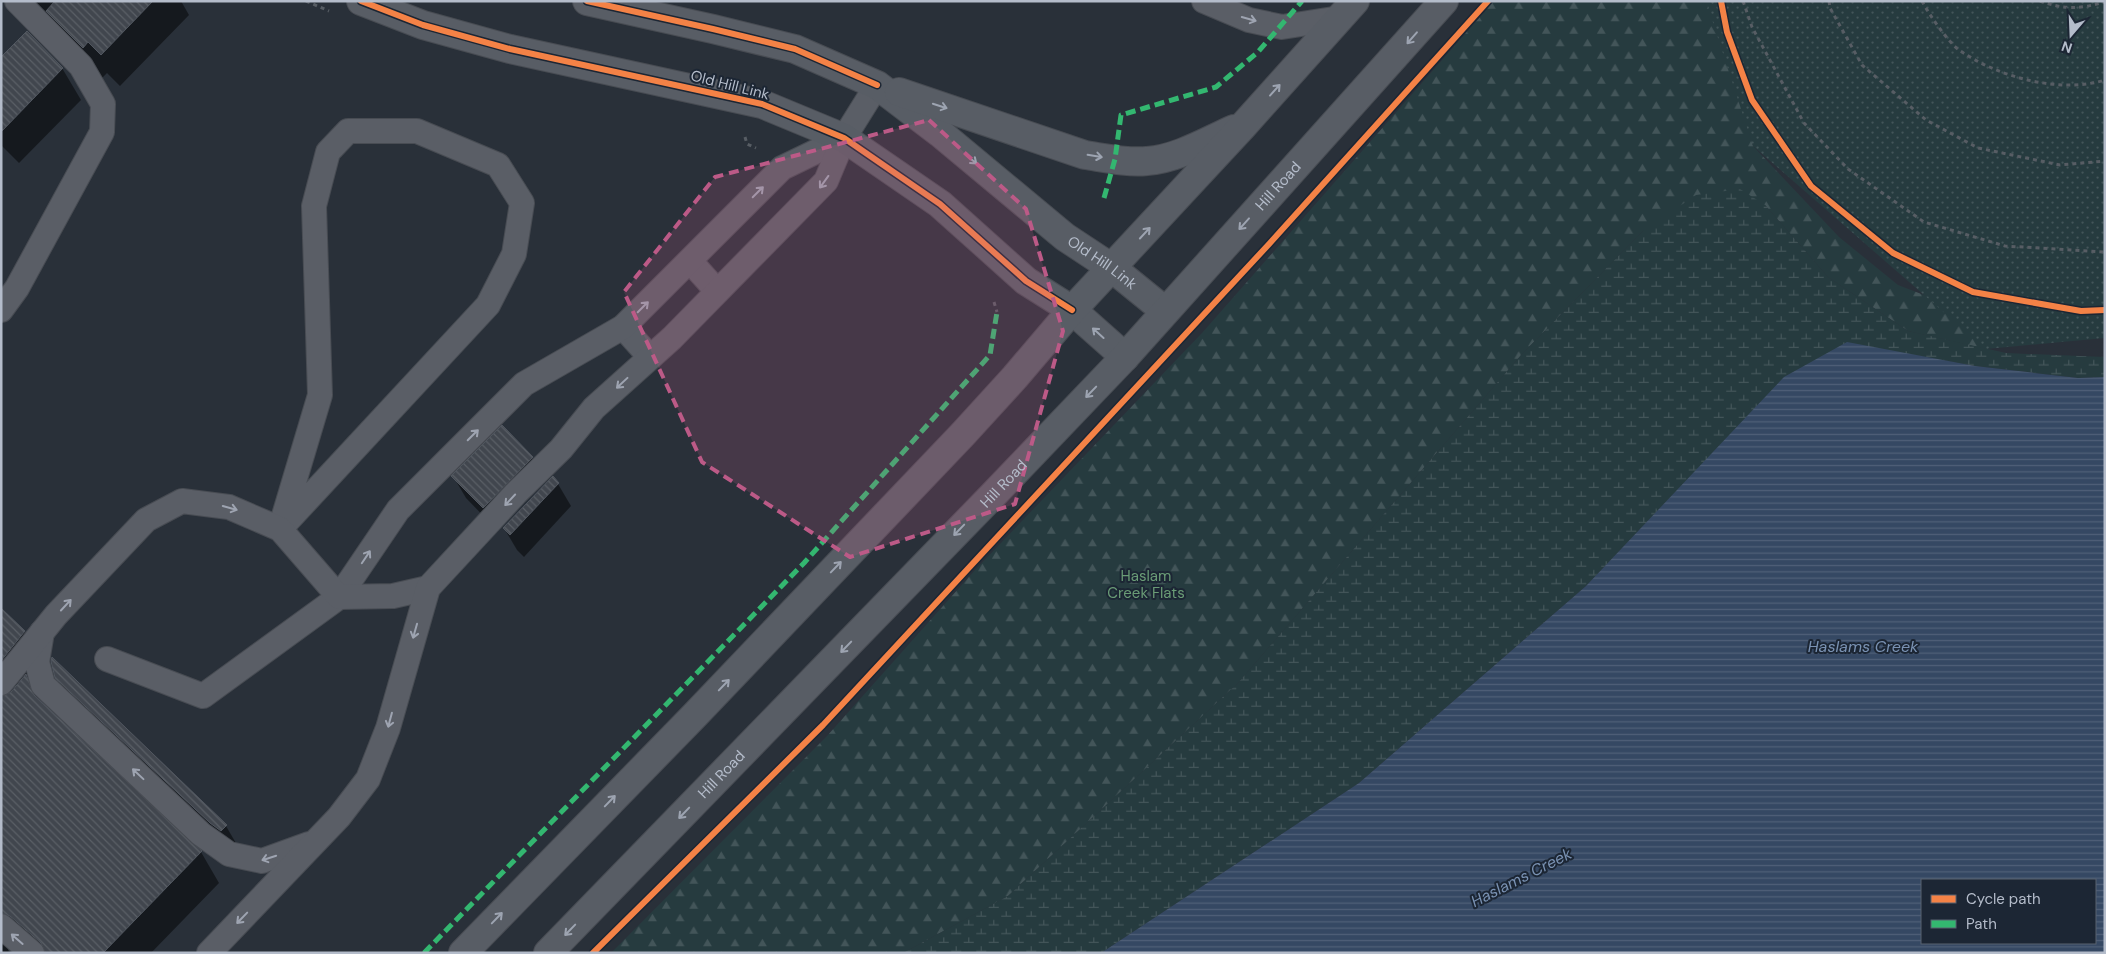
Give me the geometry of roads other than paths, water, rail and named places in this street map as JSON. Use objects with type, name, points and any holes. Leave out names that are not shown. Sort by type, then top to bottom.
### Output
[{"type":"main road","name":"Old Hill Link","points":[[361,1],[423,25],[510,49],[762,104],[844,138],[940,204],[1026,281],[1072,310],[1124,357]]},
{"type":"main road","name":"Old Hill Link","points":[[587,1],[795,49],[877,85],[940,133],[1065,237],[1112,268],[1165,311]]},
{"type":"main road","name":"Hill Road","points":[[548,953],[986,502],[1124,357],[1444,1]]},
{"type":"main road","points":[[463,953],[688,722],[963,434],[1015,378],[1072,310],[1243,126],[1347,9]]},
{"type":"main road","points":[[877,85],[1086,155],[1115,159],[1147,161],[1171,155],[1243,126]]},
{"type":"lane","points":[[1,310],[17,288],[102,132],[102,104],[81,66],[17,1]]},
{"type":"lane","points":[[1204,1],[1250,20],[1282,27],[1347,9]]},
{"type":"lane","points":[[209,953],[339,817],[368,779],[388,728],[428,588],[516,493],[561,449],[594,408],[717,291],[826,181],[844,138],[877,85]]},
{"type":"lane","points":[[348,131],[417,131],[498,165],[522,204],[514,254],[488,305],[280,529],[320,395],[314,206],[328,152],[348,131]]},
{"type":"lane","points":[[107,659],[203,696],[339,597],[398,510],[524,384],[624,327],[782,168],[844,138]]},
{"type":"lane","points":[[690,261],[717,291]]},
{"type":"lane","points":[[624,327],[650,356]]},
{"type":"lane","points":[[1,683],[42,632],[146,520],[182,501],[229,507],[280,529],[339,597]]},
{"type":"lane","points":[[339,597],[393,596],[428,588]]},
{"type":"lane","points":[[42,632],[37,662],[43,685],[202,834],[230,854],[262,861],[315,842]]},
{"type":"lane","points":[[1,926],[32,953]]},
{"type":"water","name":"Haslams Creek","points":[[1847,342],[1975,366],[2078,378],[2105,377],[2105,953],[1101,953],[1359,783],[1586,586],[1784,377]]},
{"type":"park label","name":"Haslam Creek Flats","points":[[1146,584]]}]
